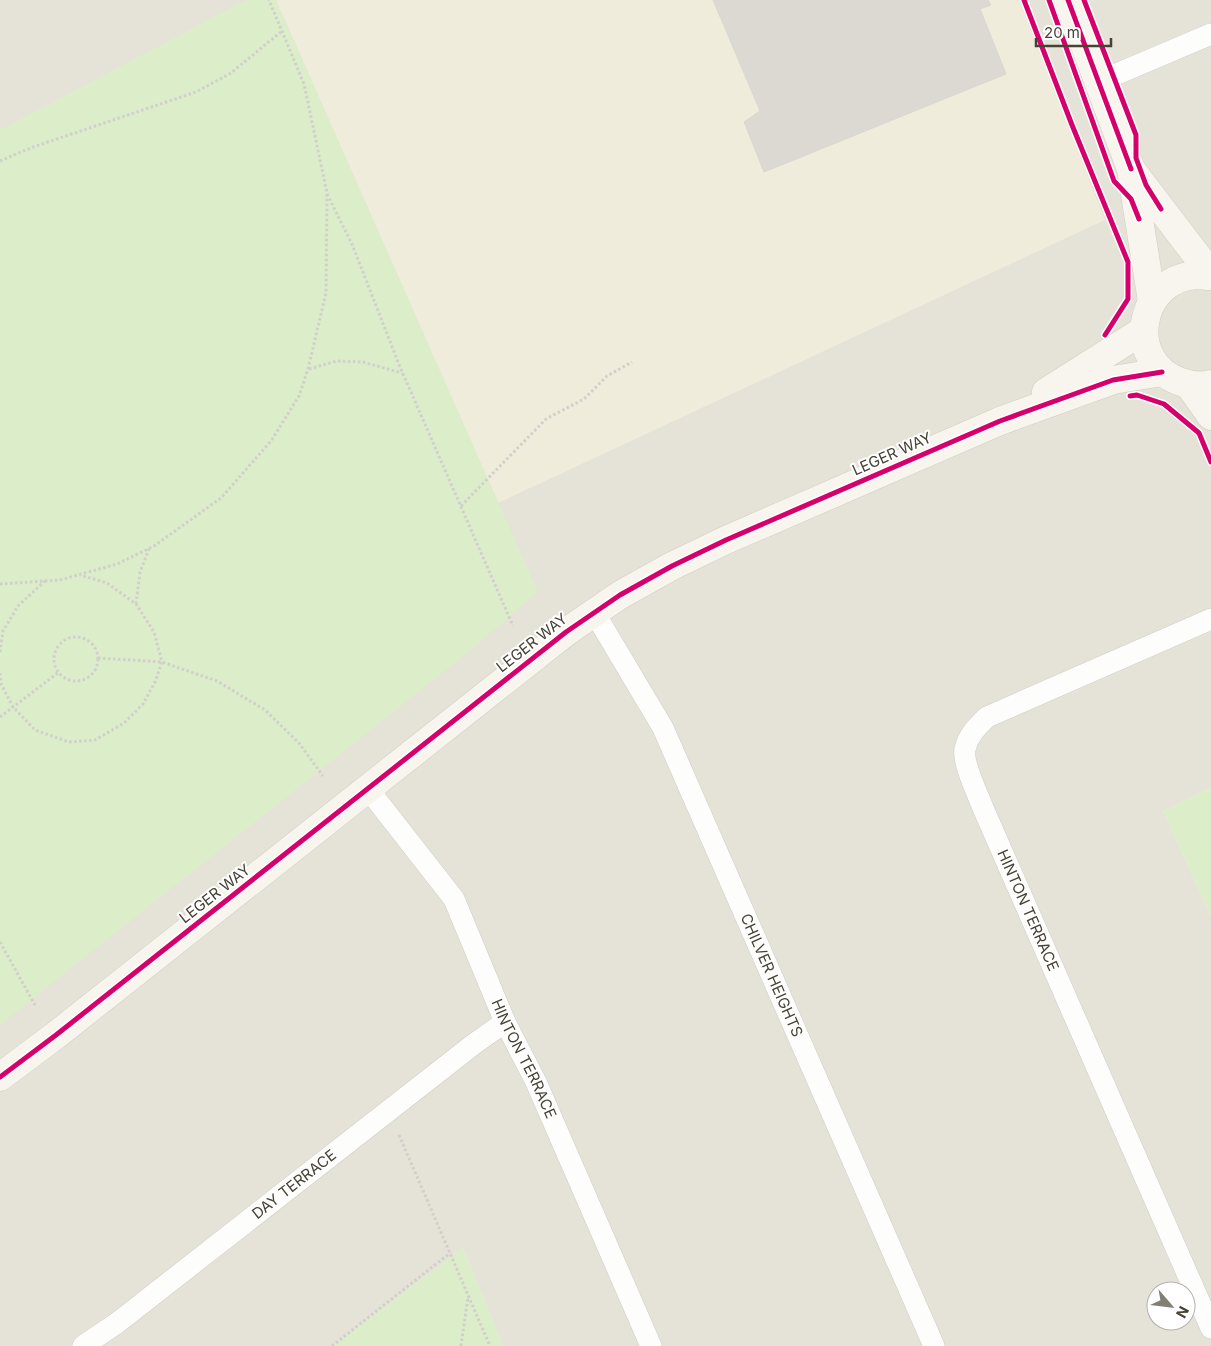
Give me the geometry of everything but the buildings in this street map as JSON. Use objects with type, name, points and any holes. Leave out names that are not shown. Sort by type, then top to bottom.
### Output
[{"type":"street","points":[[1068,0],[1131,169],[1152,301]]},
{"type":"street","points":[[1098,82],[1211,34]]},
{"type":"street","points":[[1131,169],[1211,275]]},
{"type":"street","points":[[1211,275],[1196,275],[1179,279],[1164,288],[1152,301],[1146,315],[1144,330],[1146,346],[1152,360],[1162,372],[1175,380],[1200,384],[1211,416]]},
{"type":"street","name":"LEGER WAY","points":[[1000,420],[1144,330]]},
{"type":"street","name":"LEGER WAY","points":[[0,1077],[64,1029],[566,632],[594,612],[672,566],[726,540],[1000,420],[1114,380],[1162,372]]},
{"type":"street","name":"CHILVER HEIGHTS","points":[[594,612],[663,728],[934,1346]]},
{"type":"street","name":"HINTON TERRACE","points":[[1211,619],[987,717],[974,730],[965,749],[968,768],[983,808],[1211,1328]]},
{"type":"street","name":"HINTON TERRACE","points":[[368,789],[454,899],[505,1022],[536,1082],[651,1346]]},
{"type":"street","name":"DAY TERRACE","points":[[83,1346],[117,1323],[474,1044],[505,1022]]},
{"type":"path","points":[[0,584],[60,580],[117,564],[150,548],[221,498],[271,441],[298,396],[308,369],[326,293],[327,193],[304,84],[269,0]]},
{"type":"path","points":[[0,161],[34,147],[196,92],[230,73],[282,31]]},
{"type":"path","points":[[327,193],[352,244],[403,373],[513,626]]},
{"type":"path","points":[[308,369],[337,361],[363,362],[403,373]]},
{"type":"path","points":[[461,506],[546,419],[584,398],[608,376],[632,362]]},
{"type":"path","points":[[136,604],[140,572],[150,548]]},
{"type":"path","points":[[0,673],[1,684],[13,707],[35,730],[69,742],[95,740],[124,723],[143,704],[155,682],[162,662],[154,632],[136,604],[108,583],[79,575]]},
{"type":"path","points":[[0,652],[3,631],[18,606],[45,581]]},
{"type":"path","points":[[0,626],[3,631]]},
{"type":"path","points":[[69,638],[83,638],[89,641],[97,652],[98,658],[94,672],[84,680],[70,680],[59,672],[54,660],[63,641],[69,638]]},
{"type":"path","points":[[98,658],[162,662],[217,681],[265,710],[299,743],[323,776]]},
{"type":"path","points":[[0,717],[59,672]]},
{"type":"path","points":[[0,942],[35,1005]]},
{"type":"path","points":[[399,1135],[490,1346]]},
{"type":"path","points":[[332,1346],[450,1253]]},
{"type":"path","points":[[461,1346],[468,1295]]},
{"type":"shaded area","points":[[0,0],[1211,0],[1211,787],[1163,811],[1211,917],[1211,1346],[503,1346],[463,1248],[332,1346],[0,1346]]},
{"type":"shaded area","points":[[276,0],[1019,0],[1105,220],[498,503]]},
{"type":"green space","points":[[246,0],[276,0],[538,592],[465,655],[0,1025],[0,130]]},
{"type":"green space","points":[[1211,787],[1211,917],[1163,811]]},
{"type":"green space","points":[[463,1248],[503,1346],[332,1346]]},
{"type":"cycle path","points":[[1024,0],[1072,125],[1128,262],[1128,299],[1105,335]]},
{"type":"cycle path","points":[[1049,0],[1114,181],[1131,199],[1139,219]]},
{"type":"cycle path","points":[[1068,0],[1131,169]]},
{"type":"cycle path","points":[[1084,0],[1136,135],[1136,158],[1146,185],[1161,209]]},
{"type":"cycle path","points":[[0,1077],[56,1035],[566,632],[620,595],[672,566],[726,540],[1000,421],[1113,380],[1162,372]]},
{"type":"cycle path","points":[[1130,396],[1137,395],[1164,404],[1199,433],[1211,462]]}]
